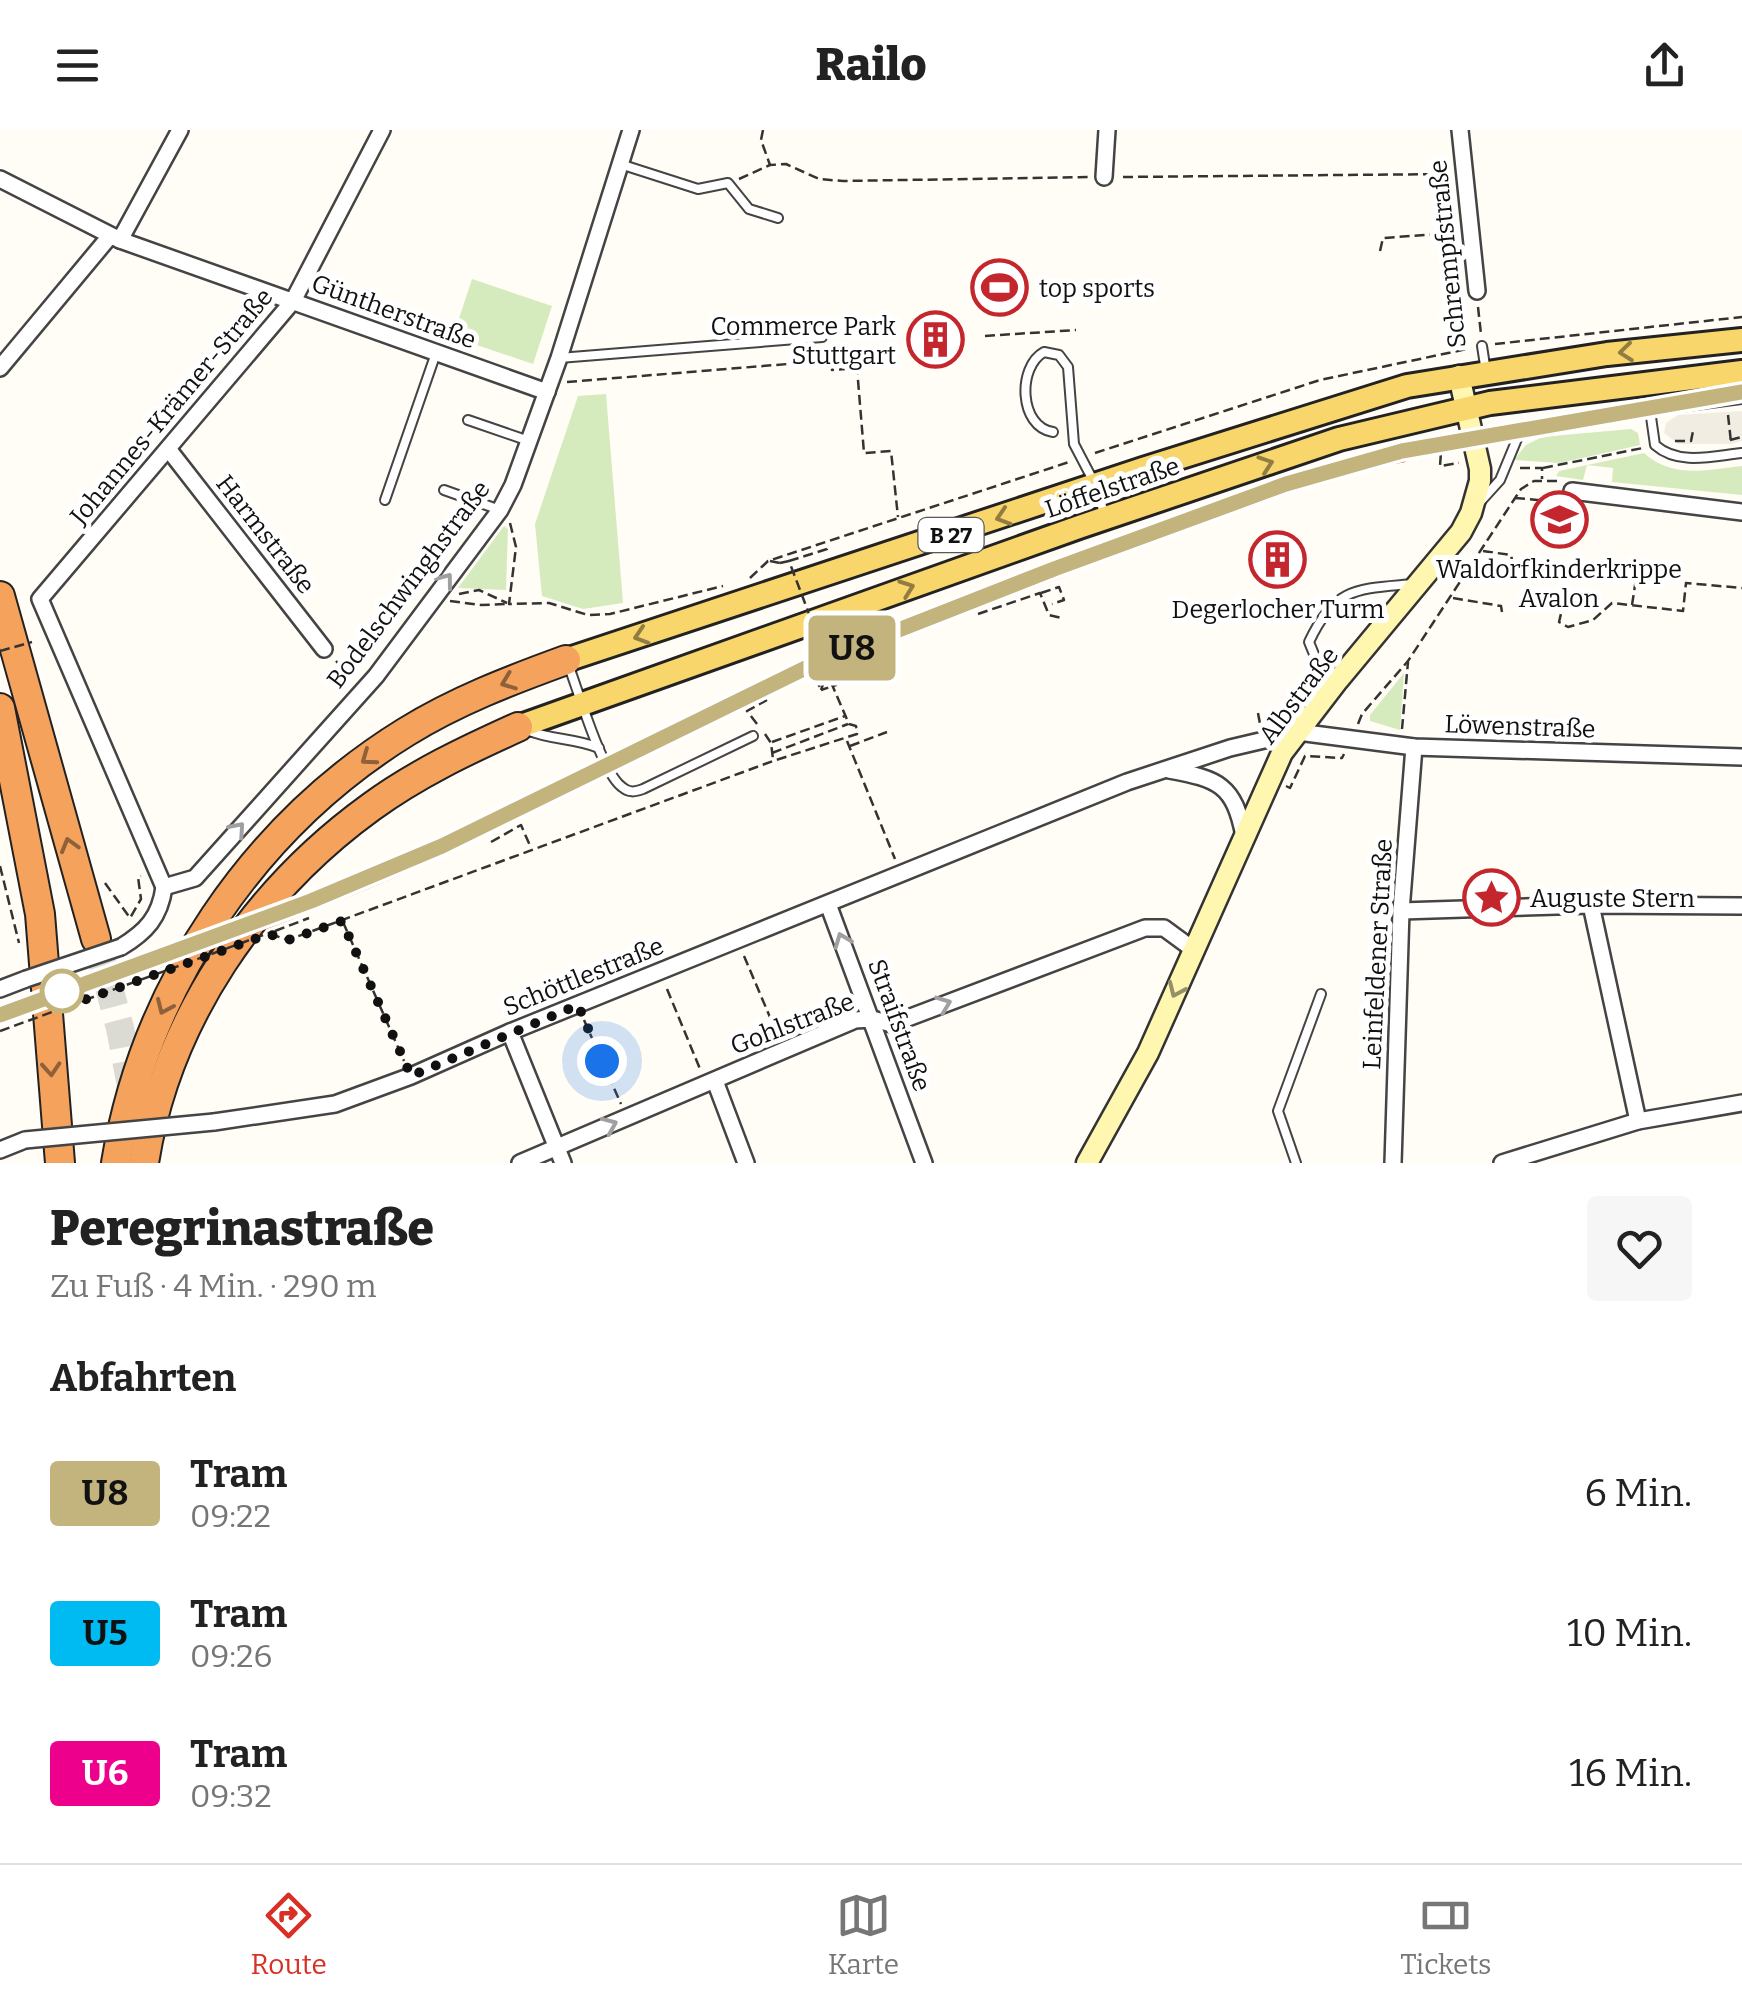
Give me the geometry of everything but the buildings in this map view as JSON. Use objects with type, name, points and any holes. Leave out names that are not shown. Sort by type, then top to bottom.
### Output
[{"type":"highway","points":[[0,596],[109,943]]},
{"type":"highway","points":[[116,1163],[134,1086],[169,995],[206,930],[260,858],[328,789],[407,732],[488,690],[566,660]]},
{"type":"highway","points":[[0,708],[40,914],[60,1163]]},
{"type":"highway","points":[[144,1163],[157,1105],[178,1048],[206,991],[243,931],[295,873],[374,804],[464,751],[518,727]]},
{"type":"main road","name":"Löffelstraße","points":[[566,660],[1407,386],[1608,354],[1742,340]]},
{"type":"main road","name":"Löffelstraße","points":[[518,727],[1340,439],[1466,408],[1742,372]]},
{"type":"street","points":[[0,368],[115,238],[180,130]]},
{"type":"street","name":"Johannes-Krämer-Straße","points":[[156,868],[40,600],[293,301],[382,130]]},
{"type":"street","name":"Bodelschwinghstraße","points":[[164,887],[195,878],[376,676],[500,510],[549,388],[631,130]]},
{"type":"street","points":[[1104,177],[1107,130]]},
{"type":"street","name":"Schrempfstraße","points":[[1460,130],[1476,290]]},
{"type":"street","name":"Güntherstraße","points":[[0,179],[115,238],[436,353],[549,388]]},
{"type":"street","name":"Albstraße","points":[[1088,1163],[1148,1053],[1282,754],[1338,680],[1446,552],[1472,513],[1480,481],[1459,376]]},
{"type":"street","name":"Harmstraße","points":[[169,450],[324,649]]},
{"type":"street","points":[[1572,490],[1742,512]]},
{"type":"street","name":"Löwenstraße","points":[[1298,732],[1407,747],[1742,757]]},
{"type":"street","name":"Schöttlestraße","points":[[0,1150],[25,1140],[214,1122],[335,1104],[1165,770],[1230,748],[1298,732]]},
{"type":"street","name":"Leinfeldener Straße","points":[[1392,1163],[1407,747]]},
{"type":"street","points":[[1165,770],[1198,775],[1226,790],[1235,800],[1244,838]]},
{"type":"street","points":[[0,989],[109,943],[142,934],[154,920],[164,887],[156,868]]},
{"type":"street","name":"Straifstraße","points":[[828,904],[924,1163]]},
{"type":"street","points":[[1401,911],[1591,905],[1742,906]]},
{"type":"street","points":[[1591,905],[1638,1121]]},
{"type":"street","name":"Gohlstraße","points":[[520,1163],[559,1155],[626,1118],[856,1020],[892,1024],[1144,928],[1164,928],[1194,950]]},
{"type":"street","points":[[510,1032],[559,1155]]},
{"type":"street","points":[[711,1082],[746,1163]]},
{"type":"street","points":[[1502,1163],[1638,1121],[1742,1103]]},
{"type":"lane","points":[[620,164],[698,189],[728,183],[749,209],[778,218]]},
{"type":"lane","points":[[559,358],[822,336]]},
{"type":"lane","name":"Schrempfstraße","points":[[1482,346],[1486,372]]},
{"type":"lane","points":[[1053,432],[1034,424],[1028,411],[1027,369],[1032,358],[1044,352],[1059,356],[1068,367],[1074,444],[1096,486],[1106,518]]},
{"type":"lane","points":[[385,500],[436,353]]},
{"type":"lane","points":[[1473,434],[1742,399]]},
{"type":"lane","points":[[1650,410],[1656,445],[1676,458],[1742,453]]},
{"type":"lane","points":[[468,420],[529,440]]},
{"type":"lane","points":[[1472,513],[1500,480],[1522,427]]},
{"type":"lane","points":[[444,490],[500,510]]},
{"type":"lane","points":[[1338,680],[1318,664],[1309,642],[1318,622],[1345,593],[1417,584]]},
{"type":"lane","points":[[566,660],[599,748],[624,790],[635,792],[753,736]]},
{"type":"lane","points":[[518,727],[599,748]]},
{"type":"lane","points":[[1296,1163],[1278,1111],[1321,994]]},
{"type":"path","points":[[764,130],[762,140],[770,165]]},
{"type":"path","points":[[1380,251],[1383,238],[1470,232]]},
{"type":"path","name":"Schrempfstraße","points":[[1476,290],[1482,346]]},
{"type":"path","points":[[749,578],[768,560],[1320,380],[1482,346],[1742,317]]},
{"type":"path","points":[[985,336],[1076,330]]},
{"type":"path","points":[[549,388],[886,356]]},
{"type":"path","points":[[832,360],[832,370],[857,368],[864,453],[891,451],[898,518]]},
{"type":"path","points":[[1728,414],[1730,442],[1742,437]]},
{"type":"path","points":[[1542,468],[1670,441],[1690,441],[1693,432]]},
{"type":"path","points":[[1271,780],[1290,788],[1304,756],[1342,758],[1362,714],[1408,661],[1451,598],[1515,498],[1521,489],[1542,479],[1565,483],[1572,490],[1560,503],[1515,498]]},
{"type":"path","points":[[500,510],[512,524],[516,547],[509,604]]},
{"type":"path","points":[[768,560],[789,561],[827,549],[826,542]]},
{"type":"path","points":[[1482,550],[1511,555],[1512,560]]},
{"type":"path","points":[[789,561],[836,684],[822,690]]},
{"type":"path","points":[[969,593],[1037,566]]},
{"type":"path","points":[[1632,605],[1636,579],[1571,572],[1559,622],[1568,628],[1593,620],[1612,603],[1684,611],[1686,583],[1742,588]]},
{"type":"path","points":[[432,598],[481,605],[549,603],[588,615],[610,614],[732,584]]},
{"type":"path","points":[[978,614],[1059,586],[1064,600],[1052,604]]},
{"type":"path","points":[[432,598],[480,590],[509,604]]},
{"type":"path","points":[[1040,593],[1050,615],[1062,618]]},
{"type":"path","points":[[1451,598],[1500,606],[1502,612]]},
{"type":"path","points":[[1477,609],[1478,602]]},
{"type":"path","points":[[854,630],[871,632]]},
{"type":"path","points":[[0,651],[32,642]]},
{"type":"path","points":[[808,644],[812,654]]},
{"type":"path","points":[[1407,747],[1408,661]]},
{"type":"path","points":[[822,690],[827,673],[849,724]]},
{"type":"path","points":[[815,678],[822,690]]},
{"type":"path","points":[[767,700],[747,711],[771,743],[773,761]]},
{"type":"path","points":[[771,743],[846,716]]},
{"type":"path","points":[[269,934],[288,940],[342,921],[773,761],[846,739],[857,734],[856,726],[849,724],[772,753]]},
{"type":"path","points":[[849,747],[887,732]]},
{"type":"path","points":[[846,739],[902,874]]},
{"type":"path","points":[[491,842],[521,825],[532,850]]},
{"type":"path","points":[[0,866],[19,944]]},
{"type":"path","points":[[102,878],[130,918],[141,899],[138,877],[156,868]]},
{"type":"path","points":[[0,1030],[308,918]]},
{"type":"path","points":[[342,921],[411,1076]]},
{"type":"path","points":[[738,940],[784,1050]]},
{"type":"path","points":[[660,972],[711,1082]]},
{"type":"path","points":[[578,1005],[626,1118]]},
{"type":"green space","points":[[472,279],[552,306],[533,364],[453,337]]},
{"type":"green space","points":[[606,394],[623,603],[583,609],[542,596],[535,524],[578,396]]},
{"type":"green space","points":[[1631,429],[1638,433],[1640,445],[1560,463],[1514,460],[1526,445],[1542,437]]},
{"type":"green space","points":[[1644,453],[1678,470],[1742,466],[1742,495],[1612,482],[1613,468],[1587,465]]},
{"type":"green space","points":[[1587,465],[1583,480],[1556,476],[1559,471]]},
{"type":"green space","points":[[504,526],[508,529],[506,590],[458,588]]},
{"type":"green space","points":[[1404,673],[1400,730],[1370,721],[1370,715]]},
{"type":"shaded area","points":[[1742,411],[1742,441],[1678,444],[1664,433],[1666,423],[1678,415]]},
{"type":"tunnel","points":[[96,939],[120,1028],[134,1102]]},
{"type":"tram line","name":"U8","points":[[0,1015],[311,901],[442,846],[822,660],[1286,484],[1402,451],[1742,392]]},
{"type":"tram line","points":[[0,1023],[226,943],[393,877],[838,662],[1283,491],[1350,471],[1404,461]]},
{"type":"place","name":"top sports","points":[[1000,288]]},
{"type":"place","name":"Commerce Park Stuttgart","points":[[935,340]]},
{"type":"place","name":"Waldorfkinderkrippe Avalon","points":[[1559,520]]},
{"type":"place","name":"Degerlocher Turm","points":[[1278,560]]},
{"type":"place","name":"Auguste Stern","points":[[1491,898]]},
{"type":"route","points":[[62,991],[67,1006],[269,934],[288,940],[342,921],[411,1076],[578,1005],[602,1061]]}]
